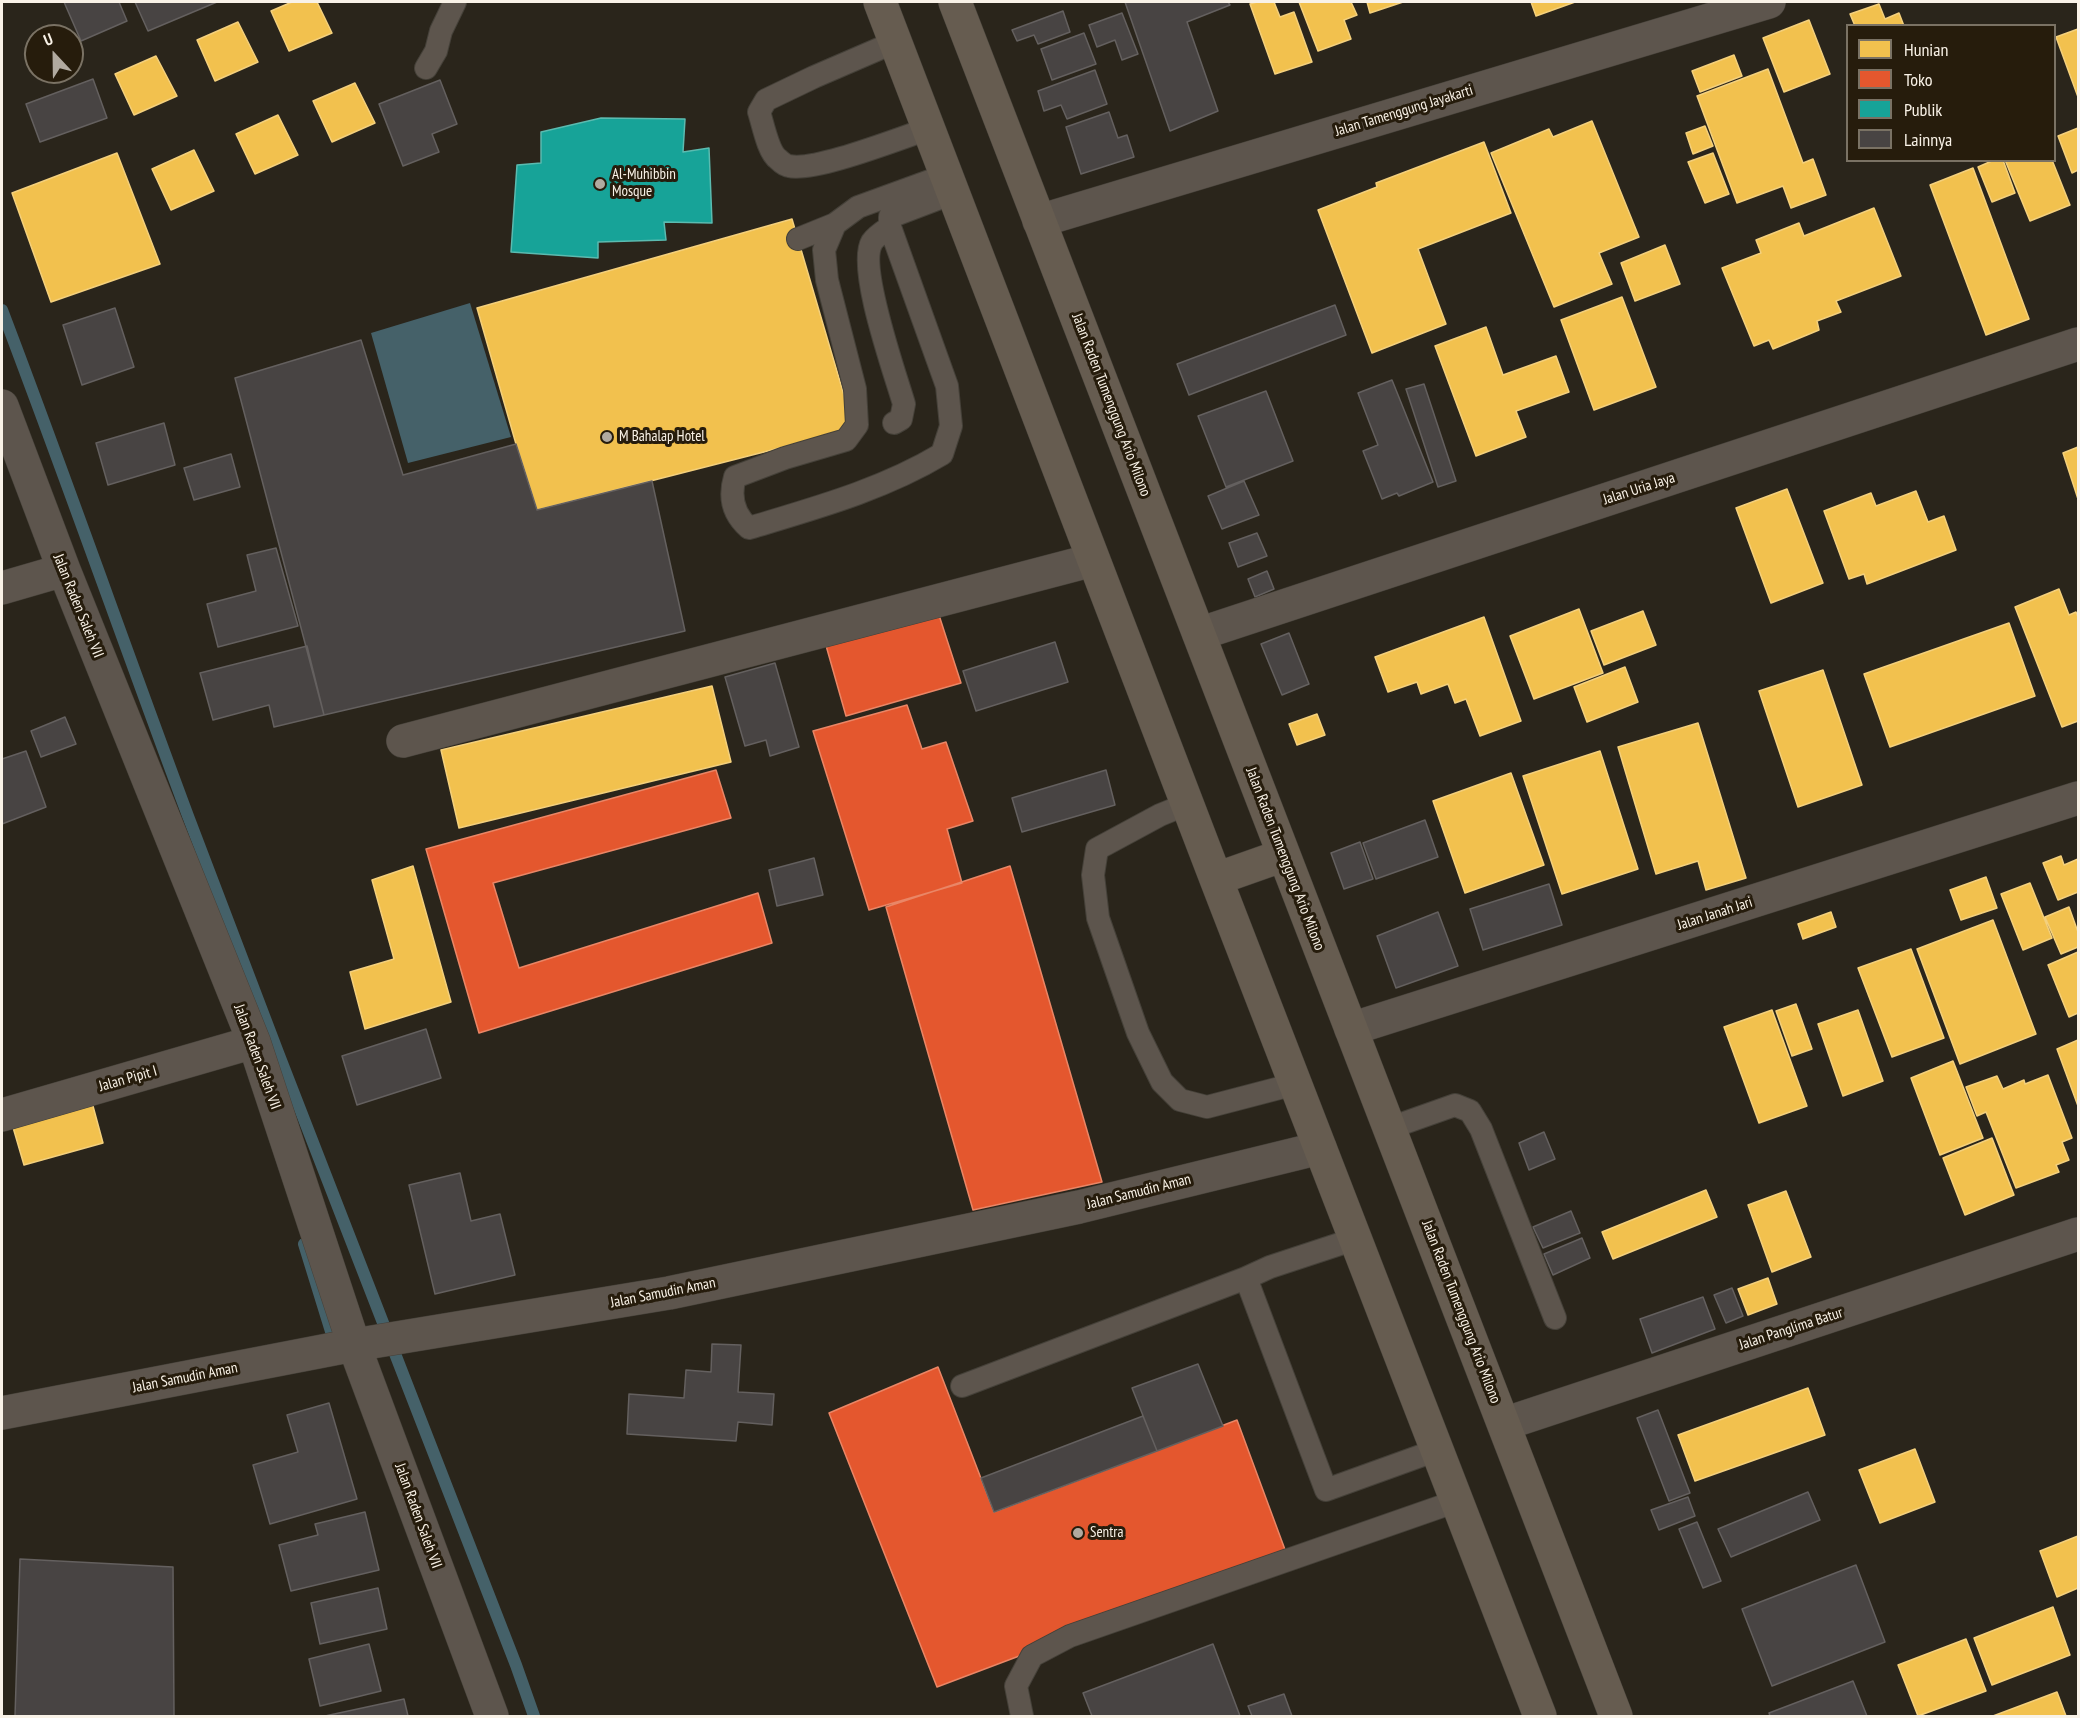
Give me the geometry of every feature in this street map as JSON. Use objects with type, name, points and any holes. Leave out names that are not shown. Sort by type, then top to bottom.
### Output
[{"type":"highway","points":[[880,2],[1540,1716]]},
{"type":"highway","name":"Jalan Raden Tumenggung Ario Milono","points":[[955,2],[1616,1716]]},
{"type":"highway","points":[[1216,879],[1284,855]]},
{"type":"street","name":"Jalan Tamenggung Jayakarti","points":[[1039,221],[1769,2]]},
{"type":"street","name":"Jalan Uria Jaya","points":[[1199,634],[2079,344]]},
{"type":"street","name":"Jalan Raden Saleh VII","points":[[2,406],[63,570],[254,1042],[363,1344],[492,1716]]},
{"type":"street","points":[[403,741],[1093,560]]},
{"type":"street","points":[[2,588],[63,570]]},
{"type":"street","name":"Jalan Janah Jari","points":[[1351,1029],[2079,798]]},
{"type":"street","name":"Jalan Pipit I","points":[[2,1115],[254,1042]]},
{"type":"street","name":"Jalan Samudin Aman","points":[[2,1413],[363,1344],[681,1291],[1079,1207],[1320,1148]]},
{"type":"street","name":"Jalan Panglima Batur","points":[[1504,1424],[2079,1234]]},
{"type":"lane","points":[[426,68],[436,51],[441,31],[455,2]]},
{"type":"lane","points":[[895,42],[766,100],[759,112],[766,136],[775,158],[789,166],[815,165],[928,129]]},
{"type":"lane","points":[[835,224],[824,250],[828,280],[855,389],[857,425],[846,440],[785,458],[735,477],[731,491],[734,506],[741,521],[749,528],[867,490],[918,468],[942,454],[951,426],[947,386],[890,227],[890,217],[949,184]]},
{"type":"lane","points":[[798,238],[835,224],[858,207],[949,184]]},
{"type":"lane","points":[[890,227],[873,241],[868,254],[874,303],[904,404],[901,419],[894,423]]},
{"type":"lane","points":[[1187,804],[1160,815],[1097,849],[1093,875],[1098,918],[1138,1033],[1162,1082],[1180,1101],[1207,1107],[1295,1084]]},
{"type":"lane","points":[[1390,1128],[1455,1105],[1470,1111],[1481,1129],[1555,1318]]},
{"type":"lane","points":[[962,1386],[1270,1267],[1355,1239]]},
{"type":"lane","points":[[1246,1278],[1326,1490],[1437,1450]]},
{"type":"lane","points":[[1022,1716],[1016,1686],[1032,1656],[1070,1636],[1457,1501]]},
{"type":"water","points":[[470,303],[511,437],[408,463],[371,333]]},
{"type":"building: Hunian","points":[[292,2],[317,2],[332,33],[289,51],[271,11]]},
{"type":"building: Hunian","points":[[1274,2],[1280,17],[1294,12],[1312,62],[1275,74],[1250,4]]},
{"type":"building: Hunian","points":[[1299,2],[1351,2],[1357,15],[1344,20],[1351,39],[1318,51]]},
{"type":"building: Hunian","points":[[1367,2],[1403,2],[1370,13]]},
{"type":"building: Hunian","points":[[1531,2],[1575,2],[1536,16]]},
{"type":"building: Hunian","points":[[1879,4],[1885,19],[1899,13],[1903,24],[1854,24],[1850,14]]},
{"type":"building: Hunian","points":[[1809,20],[1830,74],[1784,92],[1763,38]]},
{"type":"building: Hunian","points":[[238,22],[258,62],[215,81],[197,40]]},
{"type":"building: Hunian","points":[[2078,29],[2078,97],[2056,37]]},
{"type":"building: Hunian","points":[[1734,55],[1742,76],[1700,92],[1692,71]]},
{"type":"building: Hunian","points":[[156,56],[177,96],[134,115],[115,74]]},
{"type":"building: Hunian","points":[[1768,69],[1803,163],[1813,159],[1826,195],[1791,208],[1783,186],[1737,203],[1697,96]]},
{"type":"building: Hunian","points":[[355,83],[375,123],[332,142],[313,101]]},
{"type":"building: Hunian","points":[[278,115],[298,155],[255,174],[236,134]]},
{"type":"building: Hunian","points":[[1592,121],[1639,237],[1599,253],[1612,284],[1554,307],[1491,153],[1549,129],[1553,137]]},
{"type":"building: Hunian","points":[[1705,126],[1713,146],[1693,154],[1686,133]]},
{"type":"building: Hunian","points":[[2078,128],[2078,170],[2072,173],[2058,136]]},
{"type":"building: Hunian","points":[[1484,142],[1511,213],[1418,249],[1446,324],[1372,353],[1318,210],[1377,187],[1376,183]]},
{"type":"building: Hunian","points":[[194,150],[214,191],[171,210],[152,169]]},
{"type":"building: Hunian","points":[[117,153],[160,264],[51,302],[12,193]]},
{"type":"building: Hunian","points":[[1713,153],[1729,194],[1705,203],[1688,162]]},
{"type":"building: Hunian","points":[[1989,162],[2004,162],[2015,193],[1992,202],[1978,167]]},
{"type":"building: Hunian","points":[[2006,162],[2053,162],[2070,205],[2030,221]]},
{"type":"building: Hunian","points":[[1973,168],[2029,319],[1986,335],[1930,185]]},
{"type":"building: Hunian","points":[[1874,208],[1901,276],[1836,301],[1841,312],[1817,321],[1819,330],[1773,349],[1769,340],[1754,346],[1722,268],[1761,253],[1756,240],[1799,223],[1804,236]]},
{"type":"building: Hunian","points":[[792,219],[854,429],[537,510],[477,308]]},
{"type":"building: Hunian","points":[[1665,245],[1680,284],[1635,301],[1621,263]]},
{"type":"building: Hunian","points":[[1622,297],[1656,387],[1594,410],[1561,320]]},
{"type":"building: Hunian","points":[[1486,327],[1503,375],[1556,356],[1569,392],[1516,411],[1526,437],[1476,456],[1435,346]]},
{"type":"building: Hunian","points":[[2078,447],[2078,499],[2063,453]]},
{"type":"building: Hunian","points":[[1787,489],[1823,583],[1771,603],[1736,508]]},
{"type":"building: Hunian","points":[[1916,491],[1928,522],[1944,516],[1956,550],[1867,584],[1864,574],[1849,579],[1824,511],[1871,493],[1876,506]]},
{"type":"building: Hunian","points":[[2059,589],[2069,615],[2076,612],[2078,617],[2078,721],[2062,727],[2015,607]]},
{"type":"building: Hunian","points":[[1579,609],[1603,673],[1534,699],[1510,636]]},
{"type":"building: Hunian","points":[[1643,611],[1656,645],[1604,665],[1591,631]]},
{"type":"building: Hunian","points":[[1484,617],[1521,721],[1480,736],[1466,699],[1455,703],[1448,684],[1421,694],[1417,682],[1388,692],[1375,657]]},
{"type":"building: Hunian","points":[[2009,623],[2035,696],[1890,747],[1864,674]]},
{"type":"building: Hunian","points":[[1625,667],[1638,702],[1587,722],[1574,687]]},
{"type":"building: Hunian","points":[[1823,670],[1862,785],[1798,807],[1759,691]]},
{"type":"building: Hunian","points":[[712,686],[731,762],[459,828],[441,750]]},
{"type":"building: Hunian","points":[[1317,714],[1325,735],[1297,745],[1289,724]]},
{"type":"building: Hunian","points":[[1698,723],[1746,878],[1706,890],[1698,861],[1656,874],[1618,747]]},
{"type":"building: Hunian","points":[[1600,751],[1638,869],[1562,894],[1523,776]]},
{"type":"building: Hunian","points":[[1511,773],[1544,865],[1465,893],[1433,801]]},
{"type":"building: Hunian","points":[[2061,856],[2064,865],[2078,859],[2078,892],[2058,900],[2043,863]]},
{"type":"building: Hunian","points":[[413,866],[451,1002],[365,1029],[350,972],[394,959],[372,880]]},
{"type":"building: Hunian","points":[[1986,877],[1997,908],[1961,920],[1950,890]]},
{"type":"building: Hunian","points":[[2030,883],[2052,938],[2023,950],[2001,894]]},
{"type":"building: Hunian","points":[[2069,907],[2078,932],[2078,947],[2061,954],[2045,917]]},
{"type":"building: Hunian","points":[[1831,912],[1836,927],[1803,939],[1798,924]]},
{"type":"building: Hunian","points":[[1993,920],[2036,1034],[1960,1064],[1917,949]]},
{"type":"building: Hunian","points":[[1911,949],[1944,1038],[1892,1057],[1858,968]]},
{"type":"building: Hunian","points":[[2078,952],[2078,1013],[2069,1017],[2048,965]]},
{"type":"building: Hunian","points":[[1796,1004],[1812,1049],[1792,1056],[1776,1011]]},
{"type":"building: Hunian","points":[[1772,1010],[1807,1106],[1759,1123],[1724,1027]]},
{"type":"building: Hunian","points":[[1858,1010],[1883,1081],[1843,1096],[1818,1024]]},
{"type":"building: Hunian","points":[[2078,1040],[2078,1106],[2057,1049]]},
{"type":"building: Hunian","points":[[1953,1061],[1983,1138],[1940,1155],[1911,1078]]},
{"type":"building: Hunian","points":[[2048,1075],[2072,1138],[2062,1142],[2069,1160],[2056,1165],[2059,1172],[2016,1188],[1986,1112],[1977,1116],[1966,1087],[1997,1076],[2003,1089],[2024,1080],[2025,1084]]},
{"type":"building: Hunian","points":[[90,1095],[103,1143],[24,1165],[10,1117]]},
{"type":"building: Hunian","points":[[1992,1138],[2014,1195],[1965,1215],[1943,1158]]},
{"type":"building: Hunian","points":[[1706,1190],[1717,1217],[1613,1259],[1602,1232]]},
{"type":"building: Hunian","points":[[1786,1191],[1811,1257],[1772,1272],[1748,1205]]},
{"type":"building: Hunian","points":[[1768,1278],[1777,1304],[1748,1315],[1738,1289]]},
{"type":"building: Hunian","points":[[1808,1388],[1825,1435],[1695,1481],[1678,1435]]},
{"type":"building: Hunian","points":[[1915,1449],[1935,1502],[1880,1523],[1859,1470]]},
{"type":"building: Hunian","points":[[2078,1536],[2078,1588],[2057,1597],[2040,1551]]},
{"type":"building: Hunian","points":[[2053,1607],[2070,1655],[1992,1685],[1974,1638]]},
{"type":"building: Hunian","points":[[1966,1639],[1986,1691],[1918,1716],[1898,1665]]},
{"type":"building: Hunian","points":[[2057,1692],[2066,1716],[1993,1716]]},
{"type":"building: Toko","points":[[938,612],[961,683],[846,716],[825,642]]},
{"type":"building: Toko","points":[[907,705],[922,749],[946,742],[973,821],[947,829],[962,883],[869,910],[813,731]]},
{"type":"building: Toko","points":[[716,770],[731,818],[493,883],[519,968],[758,893],[772,943],[479,1033],[426,849]]},
{"type":"building: Toko","points":[[1010,866],[1102,1182],[973,1210],[886,907]]},
{"type":"building: Toko","name":"Sentra","points":[[938,1367],[994,1512],[1237,1420],[1287,1555],[937,1687],[829,1413]]},
{"type":"building: Publik","name":"Al-Muhibbin Mosque","points":[[601,118],[685,119],[683,152],[709,148],[712,223],[664,222],[666,240],[598,242],[598,258],[511,252],[517,165],[541,163],[541,132]]},
{"type":"building: Lainnya","points":[[64,2],[119,2],[127,21],[84,40],[84,24],[74,24]]},
{"type":"building: Lainnya","points":[[135,2],[217,2],[148,31]]},
{"type":"building: Lainnya","points":[[1125,2],[1228,2],[1230,5],[1187,22],[1218,111],[1170,131]]},
{"type":"building: Lainnya","points":[[1063,11],[1070,32],[1038,44],[1034,35],[1017,41],[1012,30]]},
{"type":"building: Lainnya","points":[[1122,13],[1138,54],[1122,60],[1115,40],[1097,47],[1089,25]]},
{"type":"building: Lainnya","points":[[1084,33],[1096,64],[1052,80],[1041,49]]},
{"type":"building: Lainnya","points":[[1095,70],[1107,104],[1067,119],[1061,105],[1044,111],[1038,91]]},
{"type":"building: Lainnya","points":[[93,79],[107,118],[40,142],[26,104]]},
{"type":"building: Lainnya","points":[[440,80],[457,124],[432,134],[439,152],[403,166],[379,104]]},
{"type":"building: Lainnya","points":[[1109,112],[1118,138],[1127,135],[1134,157],[1081,174],[1066,127]]},
{"type":"building: Lainnya","points":[[1335,305],[1346,335],[1189,395],[1177,364]]},
{"type":"building: Lainnya","points":[[115,308],[134,367],[82,385],[63,325]]},
{"type":"building: Lainnya","points":[[361,340],[403,475],[516,444],[537,510],[652,481],[685,631],[324,715],[235,378]]},
{"type":"building: Lainnya","points":[[1392,380],[1433,482],[1399,496],[1397,493],[1382,499],[1363,451],[1378,445],[1358,393]]},
{"type":"building: Lainnya","points":[[1424,384],[1456,481],[1438,487],[1406,389]]},
{"type":"building: Lainnya","points":[[1266,391],[1293,461],[1226,487],[1198,416]]},
{"type":"building: Lainnya","points":[[164,423],[175,465],[108,485],[96,443]]},
{"type":"building: Lainnya","points":[[231,454],[240,487],[194,500],[184,468]]},
{"type":"building: Lainnya","points":[[1244,481],[1259,515],[1222,529],[1208,496]]},
{"type":"building: Lainnya","points":[[1257,533],[1267,556],[1238,567],[1229,543]]},
{"type":"building: Lainnya","points":[[276,548],[298,626],[218,647],[207,604],[256,591],[247,555]]},
{"type":"building: Lainnya","points":[[1267,571],[1274,589],[1255,597],[1248,579]]},
{"type":"building: Lainnya","points":[[1289,633],[1309,684],[1282,695],[1261,644]]},
{"type":"building: Lainnya","points":[[1055,642],[1068,682],[976,711],[963,671]]},
{"type":"building: Lainnya","points":[[307,646],[324,715],[274,727],[269,705],[213,720],[200,673]]},
{"type":"building: Lainnya","points":[[775,663],[799,747],[770,756],[766,740],[745,746],[725,677]]},
{"type":"building: Lainnya","points":[[65,717],[76,744],[41,757],[31,731]]},
{"type":"building: Lainnya","points":[[26,751],[46,807],[2,824],[2,759]]},
{"type":"building: Lainnya","points":[[1106,770],[1115,805],[1022,832],[1012,798]]},
{"type":"building: Lainnya","points":[[1425,820],[1438,857],[1376,879],[1363,843]]},
{"type":"building: Lainnya","points":[[1360,842],[1373,879],[1344,889],[1331,853]]},
{"type":"building: Lainnya","points":[[814,858],[823,895],[777,906],[769,870]]},
{"type":"building: Lainnya","points":[[1549,884],[1562,925],[1483,950],[1470,909]]},
{"type":"building: Lainnya","points":[[1438,912],[1458,966],[1396,988],[1377,936]]},
{"type":"building: Lainnya","points":[[426,1029],[441,1078],[357,1105],[342,1056]]},
{"type":"building: Lainnya","points":[[1544,1132],[1555,1159],[1529,1170],[1519,1143]]},
{"type":"building: Lainnya","points":[[460,1173],[471,1221],[500,1214],[515,1275],[435,1294],[409,1185]]},
{"type":"building: Lainnya","points":[[1571,1211],[1580,1233],[1543,1248],[1533,1227]]},
{"type":"building: Lainnya","points":[[1582,1238],[1590,1258],[1553,1275],[1544,1254]]},
{"type":"building: Lainnya","points":[[1732,1288],[1743,1316],[1726,1323],[1714,1295]]},
{"type":"building: Lainnya","points":[[1703,1297],[1715,1329],[1652,1353],[1640,1319]]},
{"type":"building: Lainnya","points":[[712,1344],[741,1345],[738,1392],[774,1394],[772,1425],[738,1422],[736,1441],[627,1434],[629,1394],[684,1398],[686,1370],[711,1372]]},
{"type":"building: Lainnya","points":[[1198,1364],[1223,1426],[1157,1451],[1132,1388]]},
{"type":"building: Lainnya","points":[[329,1403],[357,1499],[270,1524],[253,1465],[298,1452],[287,1415]]},
{"type":"building: Lainnya","points":[[1658,1410],[1690,1493],[1669,1501],[1637,1418]]},
{"type":"building: Lainnya","points":[[1143,1416],[1157,1451],[994,1512],[981,1478]]},
{"type":"building: Lainnya","points":[[1808,1492],[1820,1520],[1731,1557],[1718,1529]]},
{"type":"building: Lainnya","points":[[1688,1497],[1695,1516],[1659,1530],[1651,1510]]},
{"type":"building: Lainnya","points":[[365,1512],[379,1570],[291,1591],[279,1545],[318,1535],[315,1524]]},
{"type":"building: Lainnya","points":[[1697,1522],[1721,1581],[1703,1588],[1679,1529]]},
{"type":"building: Lainnya","points":[[20,1559],[173,1567],[174,1716],[15,1716]]},
{"type":"building: Lainnya","points":[[1856,1565],[1885,1642],[1772,1686],[1742,1609]]},
{"type":"building: Lainnya","points":[[378,1588],[387,1629],[320,1644],[311,1603]]},
{"type":"building: Lainnya","points":[[369,1644],[381,1691],[320,1706],[309,1659]]},
{"type":"building: Lainnya","points":[[1213,1644],[1240,1716],[1092,1716],[1083,1693]]},
{"type":"building: Lainnya","points":[[1853,1681],[1867,1716],[1770,1716],[1769,1713]]},
{"type":"building: Lainnya","points":[[1284,1694],[1292,1716],[1252,1716],[1248,1706]]},
{"type":"building: Lainnya","points":[[404,1699],[408,1716],[325,1716]]},
{"type":"waterway","points":[[2,310],[188,816],[534,1716]]},
{"type":"waterway","points":[[304,1244],[333,1338]]},
{"type":"place","name":"Al-Muhibbin Mosque","points":[[600,184]]},
{"type":"place","name":"M Bahalap Hotel","points":[[607,437]]},
{"type":"place","name":"Sentra","points":[[1078,1533]]}]
